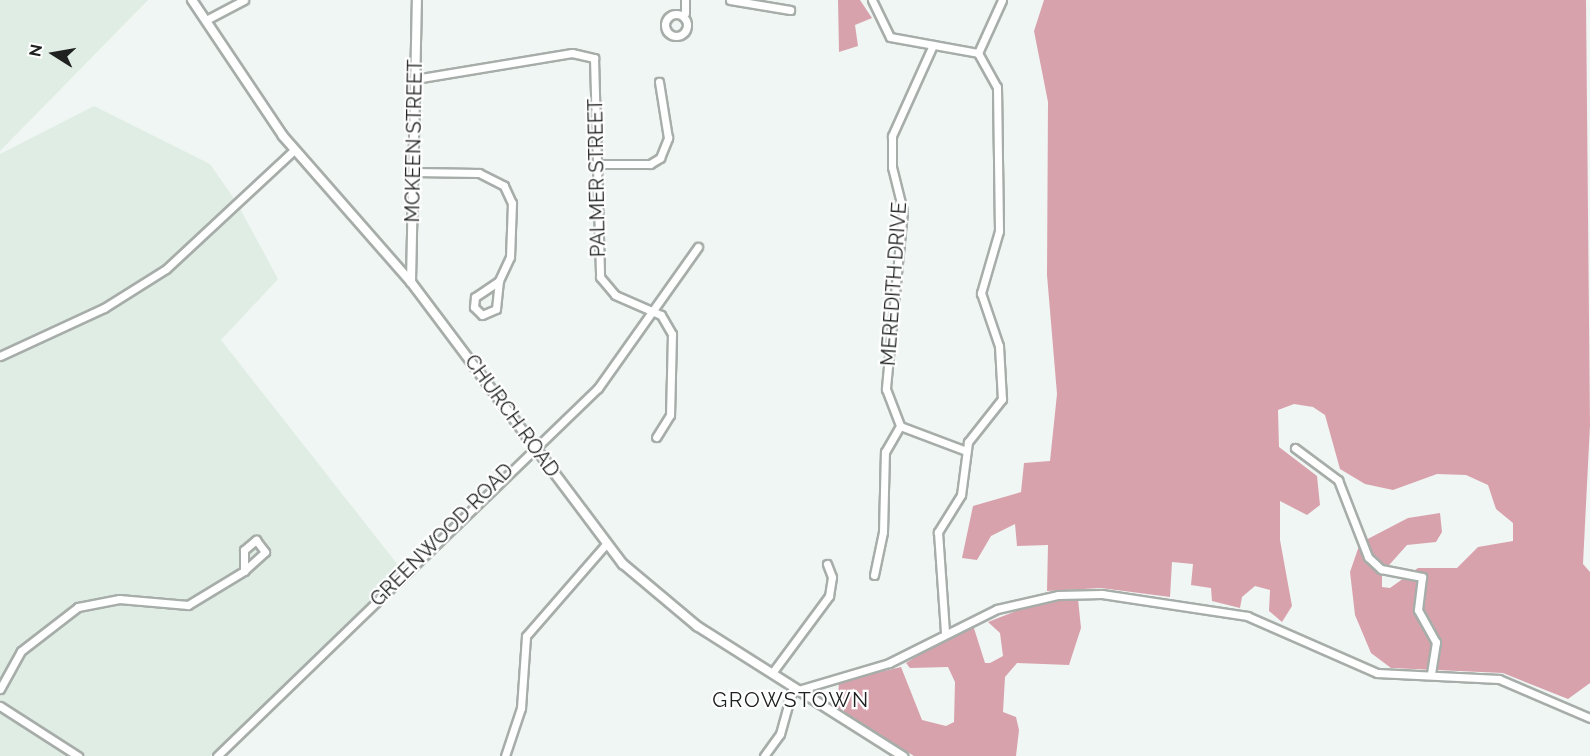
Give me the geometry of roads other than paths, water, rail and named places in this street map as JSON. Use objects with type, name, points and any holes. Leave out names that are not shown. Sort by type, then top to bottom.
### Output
[{"type":"street","name":"CHURCH ROAD","points":[[192,0],[294,150],[411,282],[606,544],[674,610],[903,756]]},
{"type":"street","points":[[206,20],[244,0]]},
{"type":"street","name":"MCKEEN STREET","points":[[411,282],[417,0]]},
{"type":"street","points":[[685,0],[685,13]]},
{"type":"street","points":[[730,0],[790,10]]},
{"type":"street","points":[[872,0],[890,37],[978,53],[994,76],[998,97],[999,231],[981,293],[999,346],[1002,399],[964,450],[961,495],[941,522],[936,543],[945,632]]},
{"type":"street","points":[[978,53],[1002,0]]},
{"type":"street","name":"MEREDITH DRIVE","points":[[900,426],[886,389],[903,211],[890,147],[897,117],[933,45]]},
{"type":"street","name":"PALMER STREET","points":[[414,79],[587,53],[596,64],[595,164],[600,277],[615,295],[655,310]]},
{"type":"street","points":[[595,164],[650,164],[660,158],[668,138],[658,82]]},
{"type":"street","points":[[0,356],[97,311],[157,275],[203,239],[294,150]]},
{"type":"street","points":[[415,172],[478,173],[504,186],[512,203],[512,236],[499,281],[496,309],[482,315],[474,307],[475,297],[499,281]]},
{"type":"street","name":"GREENWOOD ROAD","points":[[217,756],[534,446],[598,388],[698,247]]},
{"type":"street","points":[[655,310],[669,325],[672,340],[669,421],[656,437]]},
{"type":"street","points":[[874,575],[883,532],[885,452],[900,426],[964,450]]},
{"type":"street","points":[[1295,448],[1338,480],[1368,557],[1380,569],[1422,577],[1418,610],[1436,642],[1431,675]]},
{"type":"street","points":[[505,756],[521,708],[526,636],[606,544]]},
{"type":"street","points":[[772,673],[829,596],[832,578],[826,564]]},
{"type":"street","points":[[0,689],[21,651],[78,607],[119,598],[188,605],[244,571]]},
{"type":"street","points":[[764,756],[780,734],[795,688],[890,663],[945,632],[1020,603],[1101,594],[1232,612],[1363,670],[1513,682],[1590,718]]},
{"type":"street","points":[[0,706],[78,756]]},
{"type":"district","name":"GROWSTOWN","points":[[791,700]]}]
